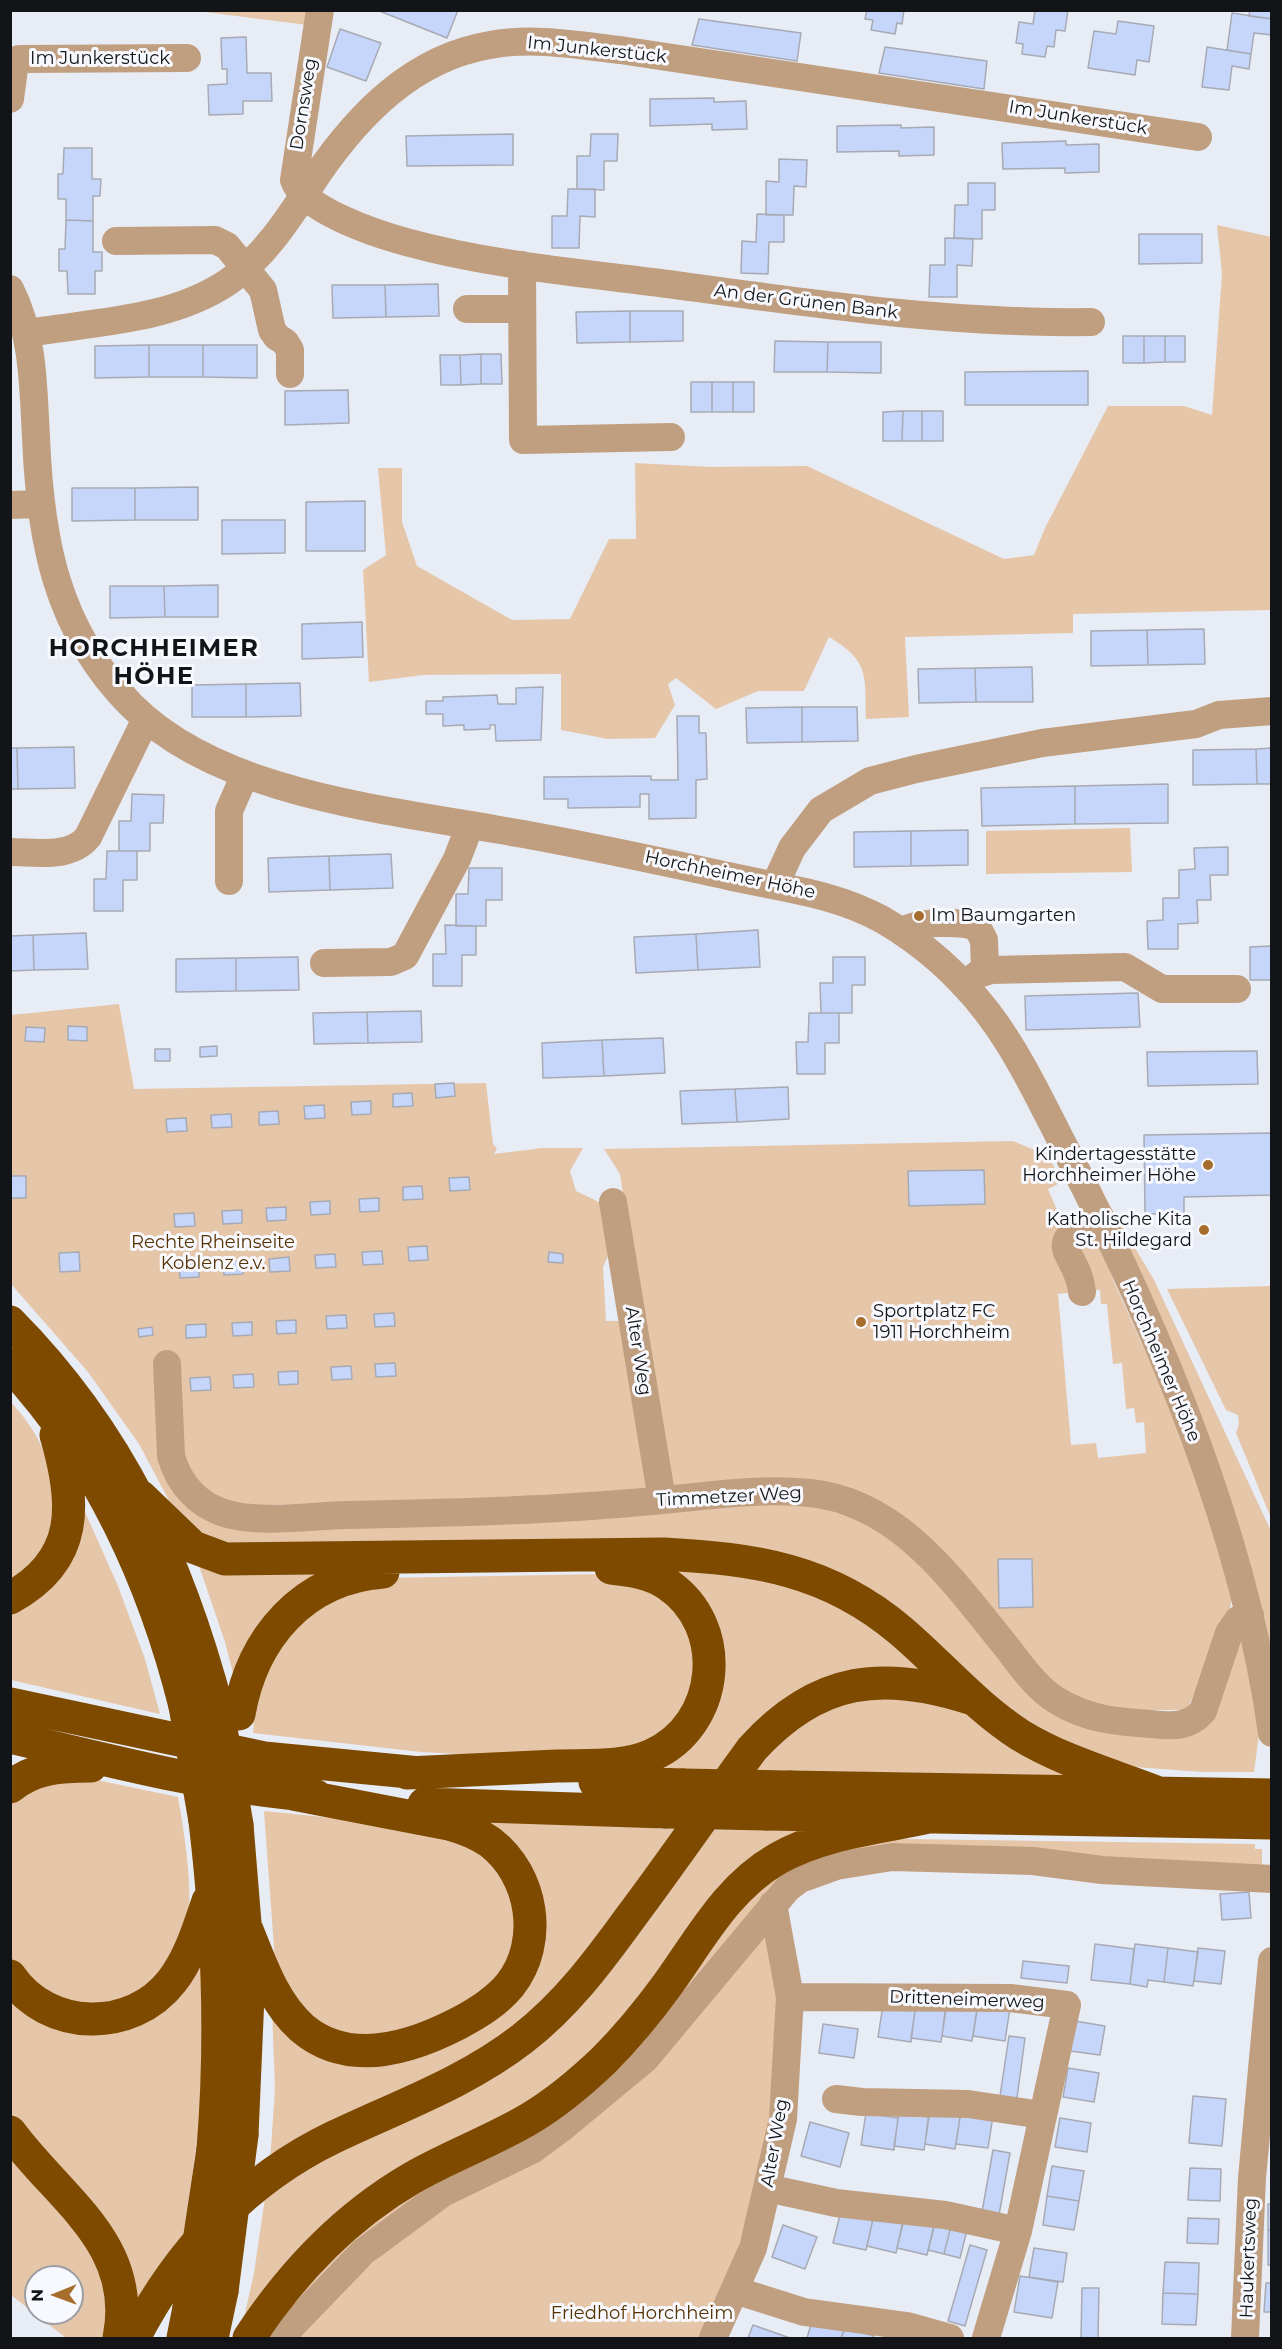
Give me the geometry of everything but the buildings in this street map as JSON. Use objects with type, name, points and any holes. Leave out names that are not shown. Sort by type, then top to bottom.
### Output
[{"type":"highway","points":[[10,1322],[84,1409],[118,1457],[140,1496],[185,1600],[229,1713],[230,1772],[247,1930],[249,2019],[242,2135],[222,2291],[212,2338]]},
{"type":"highway","points":[[10,1365],[50,1413],[92,1475],[136,1558],[160,1618],[185,1706],[205,1821],[213,1888],[219,1999],[213,2149],[186,2323]]},
{"type":"highway","points":[[10,1598],[38,1580],[51,1566],[61,1552],[66,1534],[70,1514],[66,1476],[50,1413]]},
{"type":"highway","points":[[140,1496],[194,1547],[225,1559],[664,1554],[716,1557],[780,1567],[834,1586],[879,1614],[973,1699],[1008,1726],[1038,1745],[1159,1793]]},
{"type":"highway","points":[[229,1713],[251,1668],[275,1627],[315,1592],[360,1575],[394,1572],[620,1569],[647,1574],[667,1584],[690,1605],[699,1618],[709,1650],[709,1683],[704,1701],[687,1729],[653,1755],[626,1763],[407,1773]]},
{"type":"highway","points":[[134,2338],[160,2292],[210,2229],[272,2173],[333,2138],[464,2078],[522,2038],[554,2012],[589,1974],[753,1749],[784,1718],[821,1697],[870,1682],[916,1683],[973,1699]]},
{"type":"highway","points":[[10,1704],[264,1758],[407,1773],[683,1785],[1159,1793],[1263,1809]]},
{"type":"highway","points":[[10,1737],[133,1766],[293,1794],[471,1830],[490,1842],[519,1876],[527,1898],[530,1920],[528,1943],[522,1964],[510,1984],[495,2000],[444,2031],[396,2048],[354,2051],[320,2040],[290,2016],[274,1993],[247,1930]]},
{"type":"highway","points":[[10,1787],[34,1772],[58,1766],[133,1766]]},
{"type":"highway","points":[[293,1794],[402,1803],[665,1812],[929,1817],[1263,1809]]},
{"type":"highway","points":[[249,2338],[292,2280],[358,2215],[414,2178],[531,2118],[597,2066],[648,2010],[720,1909],[758,1872],[777,1859],[819,1842],[929,1817]]},
{"type":"highway","points":[[10,1976],[39,2003],[69,2019],[90,2021],[114,2017],[135,2010],[155,1998],[172,1981],[190,1948],[213,1888]]},
{"type":"highway","points":[[10,2132],[99,2235],[111,2256],[122,2291],[123,2309],[119,2338]]},
{"type":"street","name":"Dornsweg","points":[[304,194],[296,188],[294,168],[320,10]]},
{"type":"street","name":"Im Junkerstück","points":[[27,333],[167,310],[215,290],[265,248],[351,128],[394,88],[456,55],[488,45],[548,42],[620,50],[1198,137]]},
{"type":"street","name":"Im Junkerstück","points":[[10,99],[14,69],[19,59],[188,58]]},
{"type":"street","name":"An der Grünen Bank","points":[[304,194],[346,220],[385,236],[522,265],[918,315],[1028,323],[1091,322]]},
{"type":"street","points":[[116,241],[215,240],[227,246],[262,290],[272,330],[290,350],[290,374]]},
{"type":"street","points":[[522,265],[523,440],[671,437]]},
{"type":"street","name":"Horchheimer Höhe","points":[[10,289],[27,333],[32,362],[41,504],[54,577],[75,630],[108,679],[146,719],[192,751],[245,774],[297,790],[815,892],[843,901],[902,932],[974,978],[985,1009],[1011,1048],[1100,1217],[1188,1424],[1232,1550],[1250,1615],[1272,1733]]},
{"type":"street","points":[[467,309],[522,309]]},
{"type":"street","points":[[10,505],[41,504]]},
{"type":"street","points":[[775,885],[792,848],[821,810],[870,782],[916,769],[1042,743],[1196,724],[1219,715],[1272,711]]},
{"type":"street","points":[[10,852],[63,852],[79,847],[88,837],[146,719]]},
{"type":"street","points":[[230,881],[229,811],[245,774]]},
{"type":"street","points":[[324,963],[391,962],[405,956],[457,859],[470,825]]},
{"type":"street","points":[[902,932],[913,925],[966,924],[976,927],[984,940],[974,978],[1125,967],[1162,988],[1237,989]]},
{"type":"street","name":"Alter Weg","points":[[613,1202],[662,1500]]},
{"type":"street","points":[[1082,1292],[1079,1275],[1068,1259],[1065,1245],[1073,1231],[1100,1217]]},
{"type":"street","name":"Timmetzer Weg","points":[[167,1365],[171,1456],[174,1468],[189,1491],[200,1501],[228,1514],[255,1517],[389,1514],[570,1507],[799,1492],[830,1496],[866,1509],[896,1526],[935,1562],[1042,1689],[1068,1707],[1102,1719],[1177,1726],[1197,1718],[1203,1711],[1229,1633],[1238,1620],[1250,1615]]},
{"type":"street","points":[[281,2336],[363,2252],[443,2193],[532,2150],[626,2077],[645,2060],[772,1904],[800,1879],[817,1872],[865,1860],[892,1857],[1033,1861],[1102,1870],[1272,1879]]},
{"type":"street","name":"Alter Weg","points":[[713,2338],[753,2248],[783,2118],[790,1997],[772,1904]]},
{"type":"street","name":"Haukertsweg","points":[[1245,2338],[1262,2176],[1272,1960]]},
{"type":"street","name":"Dritteneimerweg","points":[[790,1997],[1010,1998],[1067,2005],[1018,2231],[986,2338]]},
{"type":"street","points":[[836,2099],[862,2102],[968,2104],[1042,2115]]},
{"type":"street","points":[[767,2188],[836,2203],[945,2215],[1018,2231]]},
{"type":"street","points":[[747,2294],[804,2312],[907,2326],[950,2338]]},
{"type":"green space","points":[[197,11],[319,11],[315,26]]},
{"type":"green space","points":[[1217,225],[1271,237],[1271,610],[1073,614],[1073,633],[905,637],[909,717],[866,719],[865,680],[858,662],[852,654],[829,637],[804,691],[758,691],[716,709],[676,678],[668,684],[675,705],[655,738],[608,739],[561,730],[561,674],[423,675],[369,682],[363,570],[386,555],[378,468],[402,468],[402,522],[417,566],[512,620],[570,619],[609,539],[636,539],[635,463],[710,467],[807,466],[1004,559],[1034,555],[1045,528],[1108,406],[1184,406],[1212,415],[1222,274]]},
{"type":"green space","points":[[1130,828],[1132,872],[986,874],[986,831]]},
{"type":"green space","name":"Rechte Rheinseite Koblenz e.v.","points":[[119,1004],[134,1089],[486,1083],[493,1144],[497,1149],[494,1154],[542,1148],[583,1148],[570,1171],[576,1191],[605,1205],[608,1256],[603,1267],[606,1321],[625,1321],[656,1477],[634,1499],[197,1506],[808,1500],[893,1531],[1034,1693],[1186,1735],[1239,1635],[1245,1638],[1260,1727],[1254,1772],[1202,1772],[1135,1767],[1051,1741],[814,1567],[210,1545],[174,1510],[139,1444],[88,1372],[11,1284],[11,1015]]},
{"type":"green space","points":[[1013,1141],[1037,1151],[1044,1148],[1062,1182],[1048,1189],[1064,1227],[1074,1292],[1058,1294],[1071,1445],[1096,1443],[1098,1458],[1146,1453],[1144,1422],[1136,1423],[1134,1408],[1126,1409],[1122,1363],[1113,1364],[1107,1304],[1101,1304],[1100,1290],[1092,1290],[1075,1246],[1089,1233],[1100,1242],[1114,1282],[1187,1443],[1233,1592],[1229,1614],[1187,1710],[1123,1710],[1069,1703],[892,1514],[676,1488],[669,1482],[661,1449],[620,1174],[604,1149]]},
{"type":"green space","points":[[1103,1194],[1154,1280],[1271,1531],[1271,1647],[1256,1588],[1219,1474]]},
{"type":"green space","points":[[1272,1286],[1271,1518],[1236,1433],[1239,1424],[1238,1415],[1226,1410],[1167,1289]]},
{"type":"green space","points":[[10,1401],[34,1432],[47,1460],[60,1528],[10,1589]]},
{"type":"green space","points":[[81,1503],[118,1586],[145,1659],[160,1714],[11,1680],[11,1611]]},
{"type":"green space","points":[[196,1557],[337,1567],[236,1685],[225,1642]]},
{"type":"green space","points":[[684,1564],[823,1590],[938,1676],[868,1674],[724,1769],[647,1769],[716,1702],[663,1571]]},
{"type":"green space","points":[[605,1574],[646,1583],[690,1622],[695,1698],[644,1750],[533,1758],[421,1752],[253,1733],[254,1717],[266,1669],[312,1605],[383,1578]]},
{"type":"green space","points":[[851,1697],[934,1698],[1094,1776],[751,1770],[779,1738]]},
{"type":"green space","points":[[92,1779],[178,1797],[189,1875],[189,1917],[179,1948],[129,2004],[66,2006],[18,1969],[11,1958],[10,1800],[24,1787]]},
{"type":"green space","points":[[264,1811],[402,1825],[486,1848],[522,1910],[502,1978],[430,2025],[355,2040],[307,2019],[275,1961]]},
{"type":"green space","points":[[461,1820],[658,1823],[658,1829],[681,1829],[619,1918],[519,2025],[481,2052],[270,2162],[275,2089],[272,2009],[411,2055],[541,1939]]},
{"type":"green space","points":[[839,1825],[806,1835],[595,2055],[480,2134],[241,2331],[254,2273],[267,2184],[462,2090],[709,1830],[758,1830]]},
{"type":"green space","points":[[886,1840],[1255,1844],[1255,1849],[1262,1849],[1262,1873],[811,1869],[664,2028],[279,2330],[293,2293],[378,2213],[511,2141],[731,1914],[795,1863]]},
{"type":"green space","name":"Friedhof Horchheim","points":[[769,1918],[785,2005],[775,2113],[727,2289],[710,2338],[286,2338]]},
{"type":"green space","points":[[204,1941],[200,2119],[184,2236],[136,2304],[11,2115],[10,1992],[94,2028]]},
{"type":"green space","points":[[10,2147],[107,2268],[110,2338],[66,2338],[49,2325],[84,2325],[84,2265],[24,2265],[24,2305],[11,2295]]},
{"type":"place","name":"Im Baumgarten","points":[[919,916]]},
{"type":"place","name":"Kindertagesstätte Horchheimer Höhe","points":[[1208,1165]]},
{"type":"place","name":"Katholische Kita St. Hildegard","points":[[1204,1230]]},
{"type":"place","name":"Sportplatz FC 1911 Horchheim","points":[[861,1322]]},
{"type":"district","name":"HORCHHEIMER HÖHE","points":[[154,663]]}]
